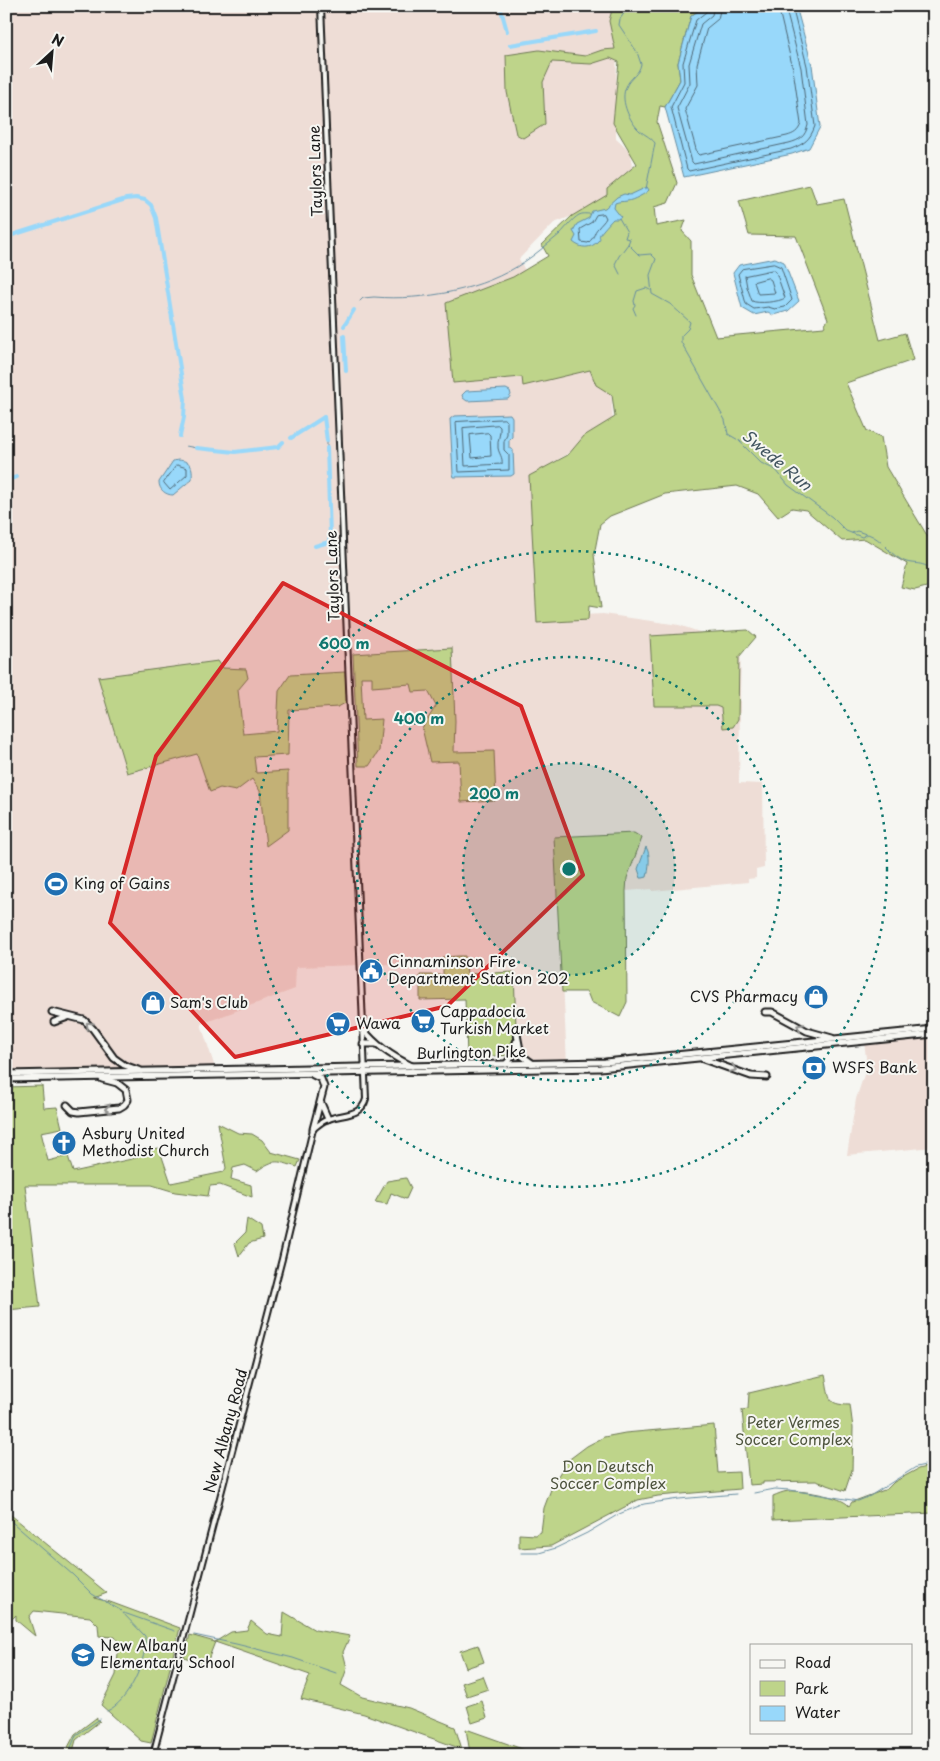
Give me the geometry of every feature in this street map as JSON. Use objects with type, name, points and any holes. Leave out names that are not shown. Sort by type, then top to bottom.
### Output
[{"type":"highway","points":[[52,1012],[84,1020],[114,1058],[124,1065],[144,1072]]},
{"type":"highway","points":[[764,1012],[772,1012],[807,1031],[837,1039]]},
{"type":"highway","points":[[54,1022],[71,1017]]},
{"type":"highway","points":[[363,1029],[370,1039],[398,1059],[415,1067]]},
{"type":"highway","points":[[506,1064],[511,1060],[515,1052],[516,1029],[522,1056],[529,1062],[537,1064]]},
{"type":"highway","name":"Burlington Pike","points":[[6,1078],[310,1074],[415,1067],[615,1062],[934,1029]]},
{"type":"highway","name":"Burlington Pike","points":[[6,1074],[600,1068],[934,1034]]},
{"type":"highway","points":[[363,1044],[372,1043],[379,1045]]},
{"type":"highway","points":[[700,1058],[751,1076],[767,1077]]},
{"type":"highway","points":[[310,1074],[322,1079],[324,1083],[313,1130]]},
{"type":"highway","points":[[67,1105],[73,1111],[79,1112],[119,1108],[124,1105],[128,1100],[128,1094],[122,1086],[96,1077]]},
{"type":"highway","points":[[321,1100],[328,1119]]},
{"type":"street","name":"Taylors Lane","points":[[321,6],[366,1098],[364,1104],[354,1113],[328,1119]]},
{"type":"street","points":[[313,1130],[328,1119]]},
{"type":"street","name":"New Albany Road","points":[[153,1755],[282,1258],[313,1130]]},
{"type":"highlighted area","points":[[283,583],[521,706],[583,875],[447,1006],[235,1057],[110,923],[156,756]]},
{"type":"shaded area","points":[[6,6],[617,6],[616,139],[631,152],[632,173],[611,201],[554,223],[519,259],[529,278],[611,387],[613,424],[536,474],[539,617],[603,614],[679,625],[708,635],[741,632],[739,783],[763,784],[764,868],[756,870],[756,878],[748,879],[748,882],[652,891],[652,889],[559,896],[567,1064],[537,1064],[526,1060],[462,975],[459,962],[296,967],[295,989],[201,1024],[216,1071],[6,1074]]},
{"type":"shaded area","points":[[934,1033],[934,1147],[847,1155],[856,1099],[864,1075],[866,1058],[864,1041]]},
{"type":"green space","points":[[613,6],[705,6],[691,16],[678,63],[680,80],[665,107],[660,106],[657,122],[677,183],[668,203],[654,207],[656,226],[686,220],[682,231],[691,241],[691,275],[716,337],[824,327],[828,319],[796,236],[749,235],[739,201],[810,185],[817,204],[844,199],[880,340],[905,333],[913,360],[846,383],[867,431],[881,437],[886,467],[928,537],[932,535],[934,537],[934,585],[915,590],[901,587],[907,564],[865,539],[842,541],[806,510],[792,508],[778,517],[758,494],[737,486],[665,494],[610,516],[600,524],[594,555],[601,608],[589,606],[588,620],[537,623],[529,476],[568,455],[584,436],[615,417],[612,395],[596,385],[590,370],[523,386],[522,377],[453,383],[446,303],[513,277],[548,256],[542,245],[572,216],[607,195],[607,189],[637,164],[613,123],[619,62],[610,58],[591,64],[552,62],[543,82],[545,124],[523,138],[516,134],[507,92],[506,55],[539,50],[585,56],[602,50],[615,49],[609,21]]},
{"type":"green space","points":[[748,630],[756,637],[739,657],[738,719],[733,727],[723,728],[721,708],[716,706],[654,706],[650,636]]},
{"type":"green space","points":[[452,648],[455,721],[454,752],[494,751],[496,800],[461,802],[459,761],[430,762],[422,728],[436,706],[428,691],[413,692],[411,684],[372,687],[372,677],[361,677],[363,720],[382,719],[379,751],[369,766],[358,766],[353,654]]},
{"type":"green space","points":[[218,661],[223,668],[246,669],[248,678],[238,690],[243,734],[277,731],[279,691],[290,675],[345,672],[347,702],[338,707],[289,710],[288,755],[254,757],[256,773],[288,771],[288,830],[266,846],[260,791],[252,779],[236,791],[220,788],[210,792],[197,754],[127,773],[98,677]]},
{"type":"green space","points":[[634,833],[642,838],[627,878],[627,1002],[620,1017],[591,1002],[587,992],[562,992],[554,837]]},
{"type":"green space","points":[[465,956],[467,974],[514,972],[517,1055],[467,1057],[465,999],[420,1000],[420,975],[443,975],[443,957]]},
{"type":"green space","points":[[42,1086],[44,1108],[57,1107],[62,1128],[41,1132],[48,1161],[68,1156],[73,1172],[136,1158],[147,1150],[159,1148],[171,1183],[224,1172],[226,1168],[218,1123],[238,1133],[252,1134],[262,1140],[271,1152],[300,1160],[297,1167],[285,1163],[272,1162],[257,1171],[245,1165],[233,1168],[231,1179],[251,1185],[252,1197],[220,1185],[210,1186],[208,1196],[175,1192],[152,1185],[25,1185],[40,1307],[6,1310],[6,1087]]},
{"type":"green space","points":[[406,1178],[411,1188],[406,1199],[391,1193],[387,1204],[375,1202],[387,1181]]},
{"type":"green space","points":[[247,1219],[261,1228],[263,1239],[249,1243],[239,1256],[235,1243],[245,1233]]},
{"type":"green space","name":"Peter Vermes Soccer Complex","points":[[825,1375],[832,1401],[842,1405],[850,1405],[853,1428],[852,1470],[845,1491],[816,1481],[763,1482],[763,1484],[749,1485],[742,1410],[748,1409],[749,1393]]},
{"type":"green space","name":"Don Deutsch Soccer Complex","points":[[714,1425],[718,1473],[739,1472],[740,1489],[658,1496],[638,1500],[551,1546],[519,1548],[519,1534],[536,1535],[541,1532],[544,1508],[553,1484],[567,1461],[587,1446],[604,1437],[625,1433]]},
{"type":"green space","points":[[934,1465],[934,1513],[773,1520],[773,1496],[782,1492],[794,1491],[821,1494],[845,1502],[849,1506],[852,1502],[887,1489],[894,1482],[918,1469]]},
{"type":"green space","points":[[6,1511],[107,1593],[94,1598],[180,1628],[151,1743],[141,1741],[101,1705],[116,1675],[119,1642],[115,1637],[99,1636],[98,1625],[90,1617],[34,1611],[29,1617],[35,1636],[16,1620],[16,1615],[6,1625]]},
{"type":"green space","points":[[284,1612],[315,1630],[350,1636],[343,1652],[347,1668],[341,1685],[362,1697],[409,1708],[455,1727],[462,1749],[364,1714],[301,1699],[310,1675],[215,1642],[231,1632],[247,1630],[251,1621],[267,1634],[282,1637]]},
{"type":"green space","points":[[190,1635],[215,1642],[206,1665],[184,1657]]},
{"type":"green space","points":[[478,1645],[484,1662],[466,1668],[460,1651]]},
{"type":"green space","points":[[483,1676],[488,1689],[467,1696],[462,1683]]},
{"type":"green space","points":[[482,1701],[487,1718],[472,1723],[467,1706]]},
{"type":"green space","points":[[96,1718],[100,1721],[76,1740],[72,1755],[64,1755],[75,1734]]},
{"type":"green space","points":[[466,1729],[539,1755],[476,1755],[470,1753]]},
{"type":"water","points":[[705,6],[796,6],[812,65],[820,127],[809,148],[792,154],[684,177],[665,107],[680,80],[678,63],[691,16]]},
{"type":"water","points":[[647,187],[649,190],[639,197],[615,203],[614,208],[621,217],[613,219],[601,233],[600,239],[595,244],[586,247],[579,246],[573,242],[576,236],[573,231],[577,224],[589,218],[592,211],[605,208],[617,197],[624,194],[630,195]]},
{"type":"water","points":[[775,258],[784,262],[799,301],[788,311],[773,315],[768,312],[754,315],[742,308],[733,273],[739,265]]},
{"type":"water","points":[[506,389],[510,391],[511,395],[508,399],[467,401],[462,395],[466,391]]},
{"type":"water","points":[[510,414],[512,417],[512,437],[509,440],[509,448],[513,450],[514,474],[511,476],[454,477],[450,419],[454,416]]},
{"type":"water","points":[[178,460],[190,465],[192,479],[173,495],[170,495],[162,490],[159,482],[173,461]]},
{"type":"water","points":[[646,847],[649,857],[647,877],[641,878],[638,869]]},
{"type":"waterway","points":[[500,6],[507,31]]},
{"type":"waterway","name":"Swede Run","points":[[629,6],[620,19],[619,25],[637,52],[641,64],[624,92],[624,103],[634,124],[655,143],[646,189]]},
{"type":"waterway","points":[[510,45],[596,31]]},
{"type":"waterway","points":[[6,237],[126,199],[136,198],[145,200],[151,205],[156,218],[185,399],[180,436]]},
{"type":"waterway","points":[[360,301],[363,298],[412,297],[452,292],[491,280],[533,256],[560,234],[579,215],[590,214]]},
{"type":"waterway","name":"Swede Run","points":[[619,218],[627,232],[625,238],[630,239],[628,244],[639,255],[651,254],[656,259],[650,275],[652,294],[670,304],[690,322],[688,329],[681,336],[681,342],[725,420],[728,434],[740,441],[761,463],[776,470],[788,485],[832,517],[846,531],[862,537],[868,534],[873,536],[900,559],[909,563],[925,565],[934,571]]},
{"type":"waterway","points":[[620,274],[615,264],[628,244]]},
{"type":"waterway","points":[[636,315],[633,308],[637,291],[646,288],[650,290]]},
{"type":"waterway","points":[[344,326],[354,310]]},
{"type":"waterway","points":[[344,336],[346,371]]},
{"type":"waterway","points":[[324,417],[327,441]]},
{"type":"waterway","points":[[291,438],[324,417]]},
{"type":"waterway","points":[[327,441],[327,448]]},
{"type":"waterway","points":[[196,448],[235,452],[278,447],[283,442]]},
{"type":"waterway","points":[[186,446],[196,448]]},
{"type":"waterway","points":[[315,546],[329,542],[330,535],[327,448]]},
{"type":"waterway","points":[[6,480],[17,477]]},
{"type":"waterway","name":"Swede Run","points":[[852,533],[857,531],[866,534]]},
{"type":"waterway","points":[[754,1493],[775,1489],[790,1490],[858,1501],[870,1496],[916,1467],[934,1463]]},
{"type":"waterway","points":[[521,1553],[539,1553],[556,1548],[587,1533],[619,1514],[644,1504],[736,1494]]},
{"type":"waterway","points":[[6,1517],[92,1594],[120,1610],[145,1636],[143,1656],[135,1678],[123,1699],[107,1711]]},
{"type":"waterway","points":[[124,1613],[175,1631]]},
{"type":"waterway","points":[[194,1635],[293,1658],[336,1673]]},
{"type":"waterway","points":[[68,1755],[76,1735],[100,1719]]},
{"type":"place","name":"King of Gains","points":[[56,884]]},
{"type":"place","name":"Cinnaminson Fire Department Station 202","points":[[371,971]]},
{"type":"place","name":"CVS Pharmacy","points":[[816,997]]},
{"type":"place","name":"Sam's Club","points":[[153,1003]]},
{"type":"place","name":"Cappadocia Turkish Market","points":[[423,1021]]},
{"type":"place","name":"Wawa","points":[[338,1024]]},
{"type":"place","name":"WSFS Bank","points":[[814,1068]]},
{"type":"place","name":"Asbury United Methodist Church","points":[[64,1143]]},
{"type":"place","name":"New Albany Elementary School","points":[[83,1655]]}]
